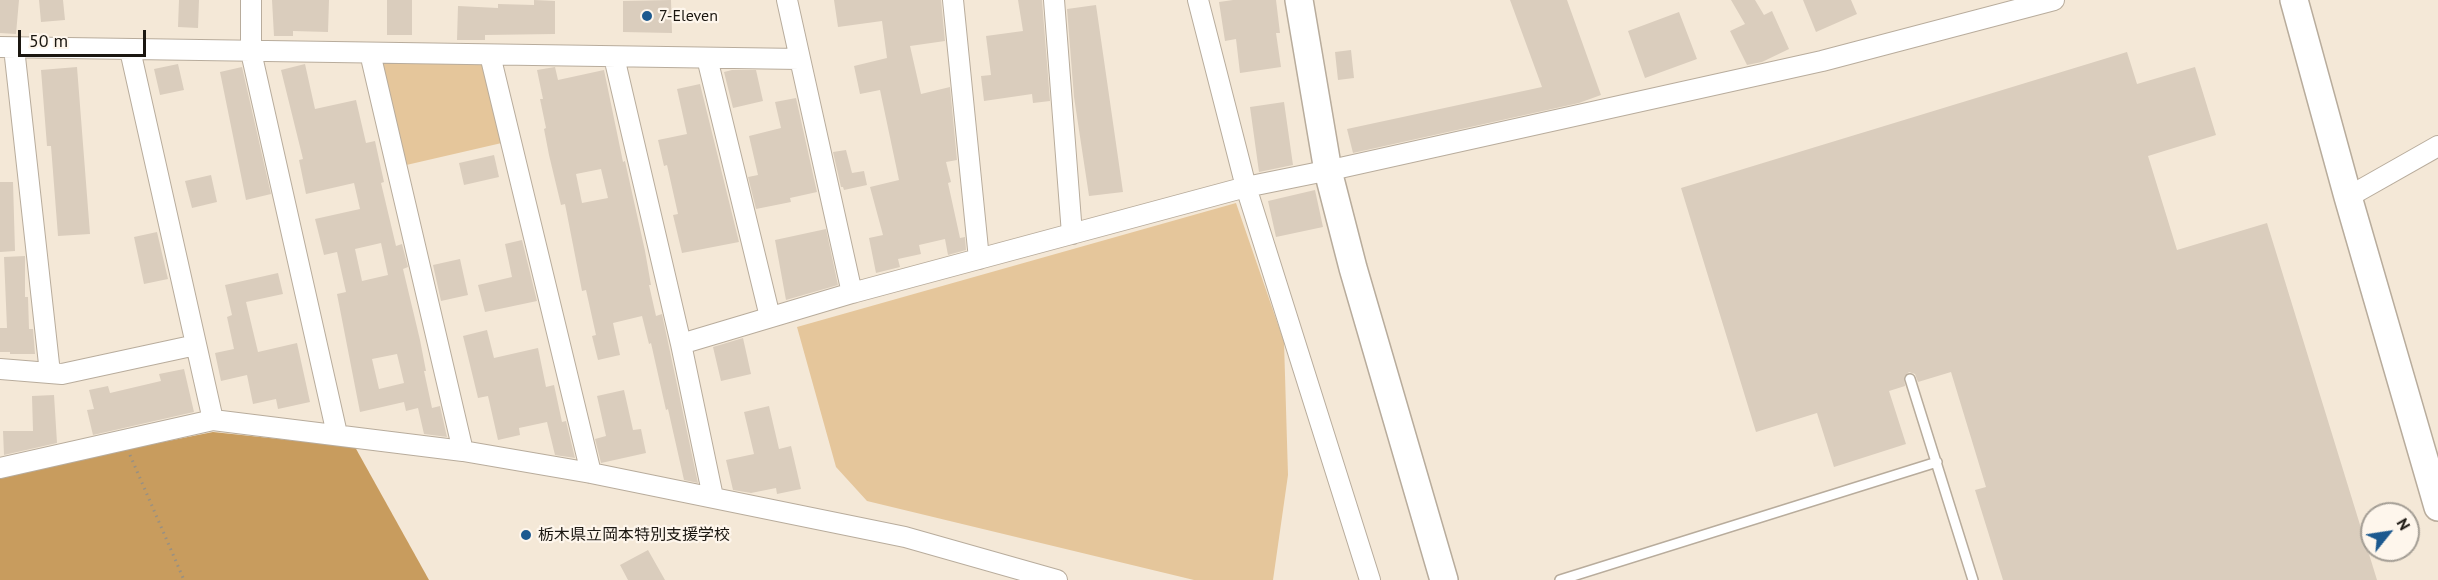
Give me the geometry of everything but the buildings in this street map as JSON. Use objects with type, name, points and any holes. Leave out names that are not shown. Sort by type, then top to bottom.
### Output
[{"type":"main road","points":[[1299,0],[1328,171],[1353,268],[1444,580]]},
{"type":"main road","points":[[2294,0],[2348,197],[2438,507]]},
{"type":"street","points":[[251,0],[252,52],[337,434]]},
{"type":"street","points":[[787,0],[852,293]]},
{"type":"street","points":[[953,0],[979,259]]},
{"type":"street","points":[[1054,0],[1072,234]]},
{"type":"street","points":[[1198,0],[1246,187],[1370,580]]},
{"type":"street","points":[[681,344],[852,293],[1246,187],[1328,171],[1822,61],[2054,0]]},
{"type":"street","points":[[50,373],[7,47],[800,59]]},
{"type":"street","points":[[130,50],[213,420]]},
{"type":"street","points":[[370,53],[463,451]]},
{"type":"street","points":[[490,55],[591,473]]},
{"type":"street","points":[[614,57],[681,344],[713,497]]},
{"type":"street","points":[[707,58],[770,317]]},
{"type":"street","points":[[2348,197],[2438,146]]},
{"type":"street","points":[[0,369],[62,374],[196,345]]},
{"type":"street","points":[[0,468],[213,420],[463,451],[591,473],[905,537],[1057,580]]},
{"type":"lane","points":[[1910,379],[1973,580]]},
{"type":"lane","points":[[1560,580],[1936,462]]},
{"type":"path","points":[[123,440],[184,580]]},
{"type":"shaded area","points":[[377,59],[486,60],[506,142],[402,166]]},
{"type":"shaded area","points":[[1236,203],[1284,342],[1288,475],[1273,580],[1194,580],[867,501],[836,467],[797,327]]},
{"type":"shaded area","points":[[213,432],[355,447],[429,580],[0,580],[0,478],[78,459]]},
{"type":"place","name":"7-Eleven","points":[[647,16]]},
{"type":"place","name":"栃木県立岡本特別支援学校","points":[[526,535]]}]
